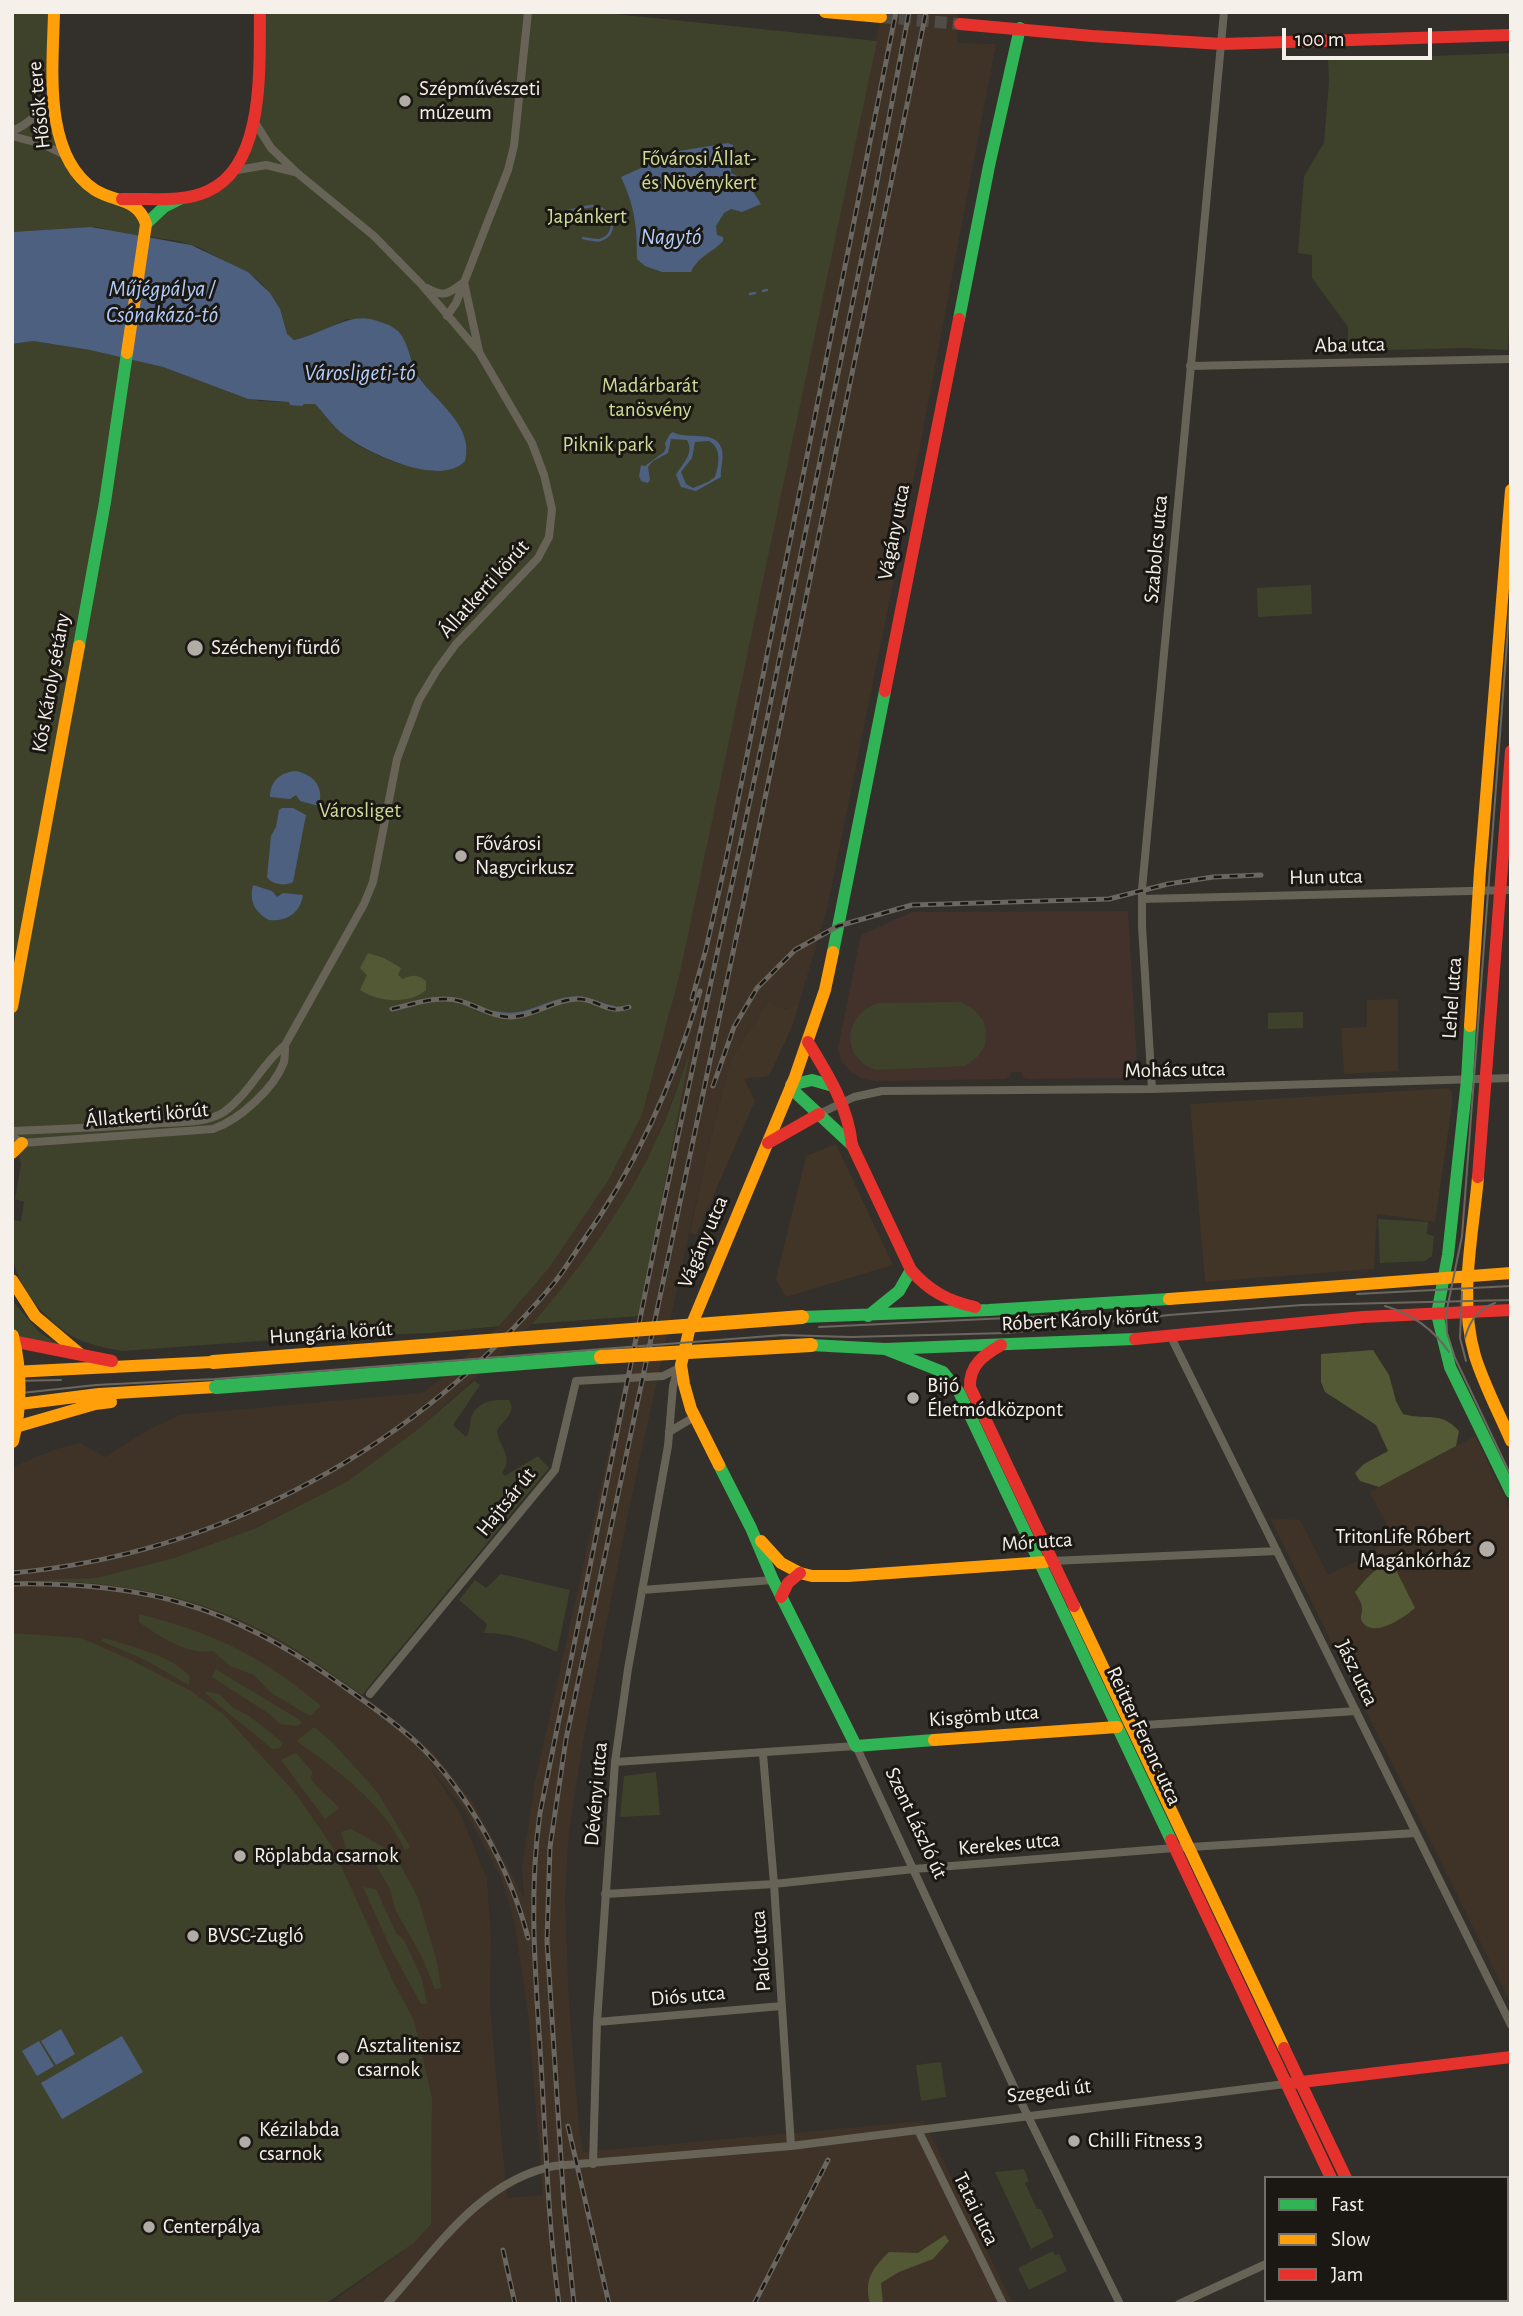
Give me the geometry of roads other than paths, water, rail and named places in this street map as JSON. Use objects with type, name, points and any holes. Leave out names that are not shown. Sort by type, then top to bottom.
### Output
[{"type":"street","points":[[447,317],[456,303],[504,182],[514,146],[528,12]]},
{"type":"street","points":[[825,12],[881,17]]},
{"type":"street","name":"Szabolcs utca","points":[[1152,1089],[1142,899],[1224,12]]},
{"type":"street","name":"Hősök tere","points":[[54,14],[55,90],[58,126],[65,155],[76,172],[90,186],[104,195],[122,199],[194,194],[211,190],[232,171],[247,149],[254,121],[262,16]]},
{"type":"street","points":[[960,24],[1223,44],[1511,35]]},
{"type":"street","name":"Vágány utca","points":[[680,1364],[689,1331],[768,1143],[808,1042],[825,990],[981,204],[1020,28]]},
{"type":"street","points":[[12,134],[34,118],[55,90]]},
{"type":"street","name":"Állatkerti körút","points":[[15,1141],[136,1125],[209,1119],[233,1104],[274,1054],[285,1045],[352,926],[373,882],[397,759],[419,700],[456,644],[538,558],[549,537],[552,509],[537,454],[518,416],[479,352],[421,284],[361,223],[296,172],[271,148],[254,121]]},
{"type":"street","points":[[12,134],[65,155]]},
{"type":"street","name":"Állatkerti körút","points":[[232,171],[266,165],[296,172]]},
{"type":"street","name":"Hősök tere","points":[[122,199],[139,209],[146,226],[164,207],[194,194]]},
{"type":"street","name":"Kós Károly sétány","points":[[12,1007],[105,502],[146,226]]},
{"type":"street","points":[[421,284],[443,294],[464,282]]},
{"type":"street","points":[[464,282],[479,352]]},
{"type":"street","name":"Aba utca","points":[[1190,366],[1511,359]]},
{"type":"street","name":"Lehel utca","points":[[1511,491],[1467,1080],[1450,1243],[1437,1314],[1450,1367],[1511,1492]]},
{"type":"street","name":"Lehel utca","points":[[1511,751],[1506,891],[1485,1079],[1469,1276],[1469,1313],[1475,1356],[1511,1441]]},
{"type":"street","name":"Hun utca","points":[[1142,899],[1506,891]]},
{"type":"street","points":[[808,1042],[842,1102],[852,1128],[852,1146]]},
{"type":"street","name":"Állatkerti körút","points":[[15,1141],[190,1132],[224,1125],[243,1112],[272,1080],[284,1061],[285,1045]]},
{"type":"street","name":"Mohács utca","points":[[842,1102],[882,1091],[1152,1089],[1511,1078]]},
{"type":"street","points":[[833,1086],[815,1079],[791,1084],[797,1094],[852,1146],[911,1270],[922,1284],[945,1300],[989,1310]]},
{"type":"street","points":[[768,1143],[842,1102]]},
{"type":"street","points":[[868,1316],[897,1295],[907,1282],[911,1270]]},
{"type":"street","name":"Róbert Károly körút","points":[[653,1329],[802,1317],[868,1316],[1186,1298],[1511,1273]]},
{"type":"street","points":[[12,1280],[35,1316],[81,1354]]},
{"type":"street","name":"Róbert Károly körút","points":[[142,1392],[651,1353],[811,1345],[885,1349],[1171,1337],[1363,1317],[1511,1310]]},
{"type":"street","name":"Hungária körút","points":[[12,1372],[213,1362],[653,1329]]},
{"type":"street","name":"Jász utca","points":[[1171,1337],[1511,2025]]},
{"type":"street","points":[[12,1338],[58,1353],[81,1354],[138,1365]]},
{"type":"street","points":[[12,1338],[18,1359],[20,1390],[12,1441]]},
{"type":"street","name":"Reitter Ferenc utca","points":[[1001,1345],[974,1366],[969,1375],[970,1387],[1046,1562],[1124,1727],[1174,1848],[1228,1945]]},
{"type":"street","name":"Reitter Ferenc utca","points":[[885,1349],[943,1372],[956,1387],[1046,1562]]},
{"type":"street","name":"Hajtsár út","points":[[370,1694],[555,1470],[576,1381],[663,1377],[680,1364]]},
{"type":"street","name":"Dévényi utca","points":[[593,2164],[597,2022],[615,1762],[669,1432],[673,1386],[680,1364]]},
{"type":"street","name":"Szent László út","points":[[680,1364],[694,1417],[751,1528],[781,1597],[856,1746],[1027,2115],[1120,2304]]},
{"type":"street","points":[[663,1377],[673,1386]]},
{"type":"street","points":[[12,1405],[99,1394],[142,1392]]},
{"type":"street","points":[[12,1428],[95,1404],[123,1400],[142,1392]]},
{"type":"street","points":[[669,1432],[694,1417]]},
{"type":"street","points":[[751,1528],[781,1563],[800,1573]]},
{"type":"street","name":"Mór utca","points":[[800,1573],[812,1576],[848,1576],[1046,1562],[1277,1551]]},
{"type":"street","points":[[781,1597],[783,1587],[789,1579],[800,1573]]},
{"type":"street","points":[[642,1590],[773,1580]]},
{"type":"street","name":"Kisgömb utca","points":[[615,1762],[763,1754],[1356,1711]]},
{"type":"street","name":"Reitter Ferenc utca","points":[[1124,1727],[1189,1847],[1228,1945],[1292,2083],[1330,2176]]},
{"type":"street","name":"Palóc utca","points":[[763,1754],[791,2146]]},
{"type":"street","name":"Kerekes utca","points":[[605,1894],[774,1884],[914,1869],[1174,1848],[1416,1833]]},
{"type":"street","name":"Diós utca","points":[[597,2022],[782,2006]]},
{"type":"street","name":"Szegedi út","points":[[387,2304],[447,2232],[502,2186],[539,2170],[791,2146],[1511,2057]]},
{"type":"street","name":"Reitter Ferenc utca","points":[[1292,2083],[1345,2176]]},
{"type":"street","name":"Tatai utca","points":[[918,2130],[1003,2304]]},
{"type":"street","points":[[1180,2304],[1264,2265]]},
{"type":"water","name":"Nagytó","points":[[728,143],[733,145],[731,173],[745,182],[761,204],[742,212],[731,209],[724,213],[716,226],[717,235],[723,237],[723,241],[702,258],[691,272],[662,272],[645,266],[637,259],[634,217],[621,177],[679,151]]},
{"type":"water","name":"Műjégpálya / Csónakázó-tó","points":[[91,227],[191,245],[248,272],[270,293],[280,309],[287,334],[294,340],[352,319],[370,319],[393,327],[405,342],[418,376],[459,425],[467,448],[465,461],[454,468],[439,471],[404,465],[369,450],[344,435],[315,404],[302,406],[290,405],[289,402],[248,399],[163,367],[90,350],[33,341],[12,344],[12,232]]},
{"type":"water","points":[[673,432],[708,437],[719,443],[723,457],[721,477],[696,491],[681,487],[676,475],[690,449],[687,440],[671,439],[668,453],[648,467],[648,483],[641,481],[641,465],[645,466],[664,452]],"holes":[[[709,441],[718,457],[715,477],[693,488],[686,484],[681,472],[692,458],[695,442]]]},
{"type":"water","points":[[296,771],[316,783],[320,794],[319,806],[300,801],[296,795],[290,799],[270,797],[277,778]]},
{"type":"water","points":[[282,808],[293,808],[306,815],[293,882],[283,884],[272,882],[267,877],[271,836]]},
{"type":"water","points":[[253,885],[272,891],[277,897],[283,893],[303,895],[299,907],[287,918],[269,920],[254,906]]},
{"type":"water","points":[[61,2029],[75,2054],[56,2065],[41,2041]]},
{"type":"water","points":[[122,2036],[143,2072],[62,2119],[41,2083]]},
{"type":"water","points":[[39,2041],[54,2066],[37,2076],[22,2051]]},
{"type":"waterway","points":[[559,213],[592,206],[604,210],[611,221],[610,232],[600,240],[583,238]]},
{"type":"waterway","points":[[763,291],[767,290]]},
{"type":"waterway","points":[[750,294],[755,293]]},
{"type":"waterway","points":[[493,1012],[515,1014],[576,997],[614,1007]]},
{"type":"tunnel","points":[[881,17],[960,24]]},
{"type":"tram line","points":[[1511,589],[1462,1236],[1446,1314],[1447,1333],[1455,1358],[1511,1476]]},
{"type":"tram line","points":[[1357,1294],[1511,1286]]},
{"type":"tram line","points":[[1462,1292],[1460,1338],[1466,1361]]},
{"type":"tram line","points":[[12,1394],[96,1385],[215,1379],[783,1335],[851,1337],[1007,1333],[1169,1315],[1302,1305],[1511,1300]]},
{"type":"tram line","points":[[1465,1338],[1475,1316],[1495,1303]]},
{"type":"tram line","points":[[1385,1306],[1422,1324],[1449,1352]]},
{"type":"tram line","points":[[819,1327],[1091,1314]]},
{"type":"tram line","points":[[12,1381],[61,1380]]},
{"type":"railway","points":[[692,999],[726,860],[896,12]]},
{"type":"railway","points":[[559,2304],[550,2214],[535,1970],[534,1876],[540,1813],[659,1225],[763,739],[873,203],[909,12]]},
{"type":"railway","points":[[574,2304],[564,2206],[547,1941],[550,1847],[566,1739],[745,896],[926,12]]},
{"type":"railway","points":[[713,1086],[734,1027],[757,988],[795,950],[838,926],[912,905],[1109,899],[1168,884],[1213,877],[1261,875]]},
{"type":"railway","points":[[12,1573],[90,1562],[167,1542],[241,1516],[312,1482],[379,1441],[442,1394],[501,1341],[554,1283],[601,1215],[651,1123],[678,1058],[700,991]]},
{"type":"railway","points":[[392,1009],[443,999],[460,1001],[504,1017],[520,1016],[578,999],[614,1009],[629,1007]]},
{"type":"railway","points":[[12,1584],[100,1587],[185,1604],[264,1636],[336,1681],[416,1742],[453,1783],[499,1859],[528,1938]]},
{"type":"railway","points":[[568,2126],[609,2304]]},
{"type":"railway","points":[[754,2304],[828,2160]]},
{"type":"railway","points":[[503,2250],[515,2304]]},
{"type":"place","name":"Szépművészeti múzeum","points":[[405,101]]},
{"type":"place","name":"Széchenyi fürdő","points":[[195,648]]},
{"type":"place","name":"Fővárosi Nagycirkusz","points":[[461,856]]},
{"type":"place","name":"Bijó Életmódközpont","points":[[913,1398]]},
{"type":"place","name":"TritonLife Róbert Magánkórház","points":[[1487,1549]]},
{"type":"place","name":"Röplabda csarnok","points":[[240,1856]]},
{"type":"place","name":"BVSC-Zugló","points":[[193,1936]]},
{"type":"place","name":"Asztalitenisz csarnok","points":[[343,2058]]},
{"type":"place","name":"Chilli Fitness 3","points":[[1074,2141]]},
{"type":"place","name":"Kézilabda csarnok","points":[[245,2142]]},
{"type":"place","name":"Centerpálya","points":[[149,2227]]},
{"type":"park label","name":"Fővárosi Állat- és Növénykert","points":[[699,171]]},
{"type":"park label","name":"Japánkert","points":[[587,217]]},
{"type":"park label","name":"Madárbarát tanösvény","points":[[650,398]]},
{"type":"park label","name":"Piknik park","points":[[608,445]]},
{"type":"park label","name":"Városliget","points":[[360,811]]},
{"type":"water label","name":"Városligeti-tó","points":[[360,373]]}]
